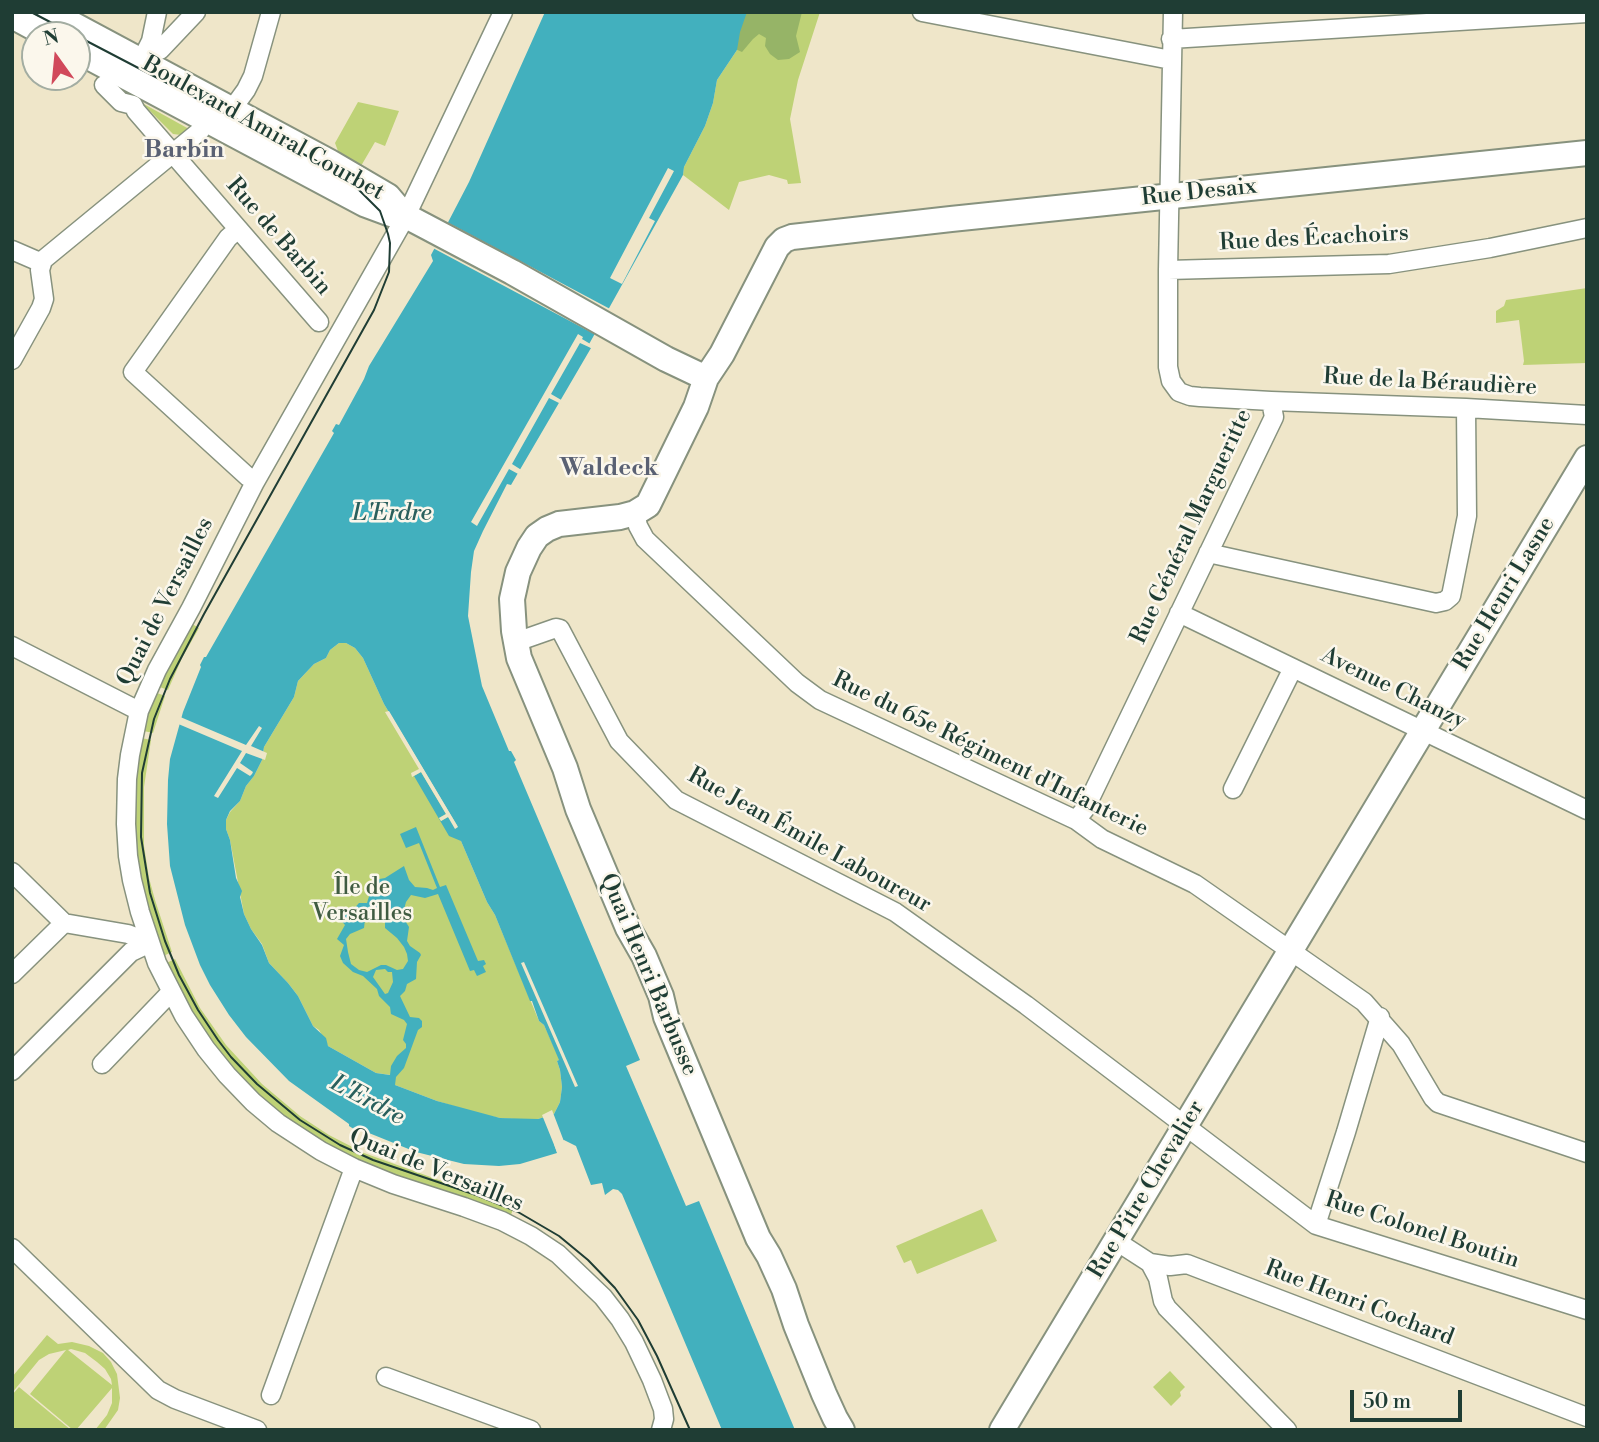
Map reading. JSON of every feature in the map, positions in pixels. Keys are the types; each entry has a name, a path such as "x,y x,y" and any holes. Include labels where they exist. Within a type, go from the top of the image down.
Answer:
{"street":[{"name":"Boulevard Amiral Courbet","path":"50,12 151,55 388,196 415,221"},
{"path":"151,55 150,41 157,12"},
{"path":"151,55 196,12"},
{"path":"238,102 253,76 271,12"},
{"name":"Quai de Versailles","path":"503,12 415,221 387,249 255,482 157,670 139,711 127,779 127,840 132,880 157,963 184,1016 227,1075 278,1123 303,1141 354,1168 393,1184 502,1221 558,1254 603,1297 620,1319 652,1380 663,1409 662,1426"},
{"path":"922,12 1171,60"},
{"name":"Rue Général Margueritte","path":"1076,820 1085,809 1274,417 1271,401 1189,396 1180,392 1169,377 1172,12"},
{"path":"1171,38 1587,13"},
{"name":"Boulevard Amiral Courbet","path":"91,58 372,208 415,221"},
{"name":"Rue de Barbin","path":"104,85 121,102 134,101 136,111 319,321"},
{"path":"12,360 42,305 44,292 40,270 45,258 200,131"},
{"name":"Rue Desaix","path":"635,513 652,499 696,407 706,378 722,354 777,247 784,240 1170,196 1587,153"},
{"path":"372,208 382,227 387,249"},
{"path":"415,221 666,359 706,378"},
{"name":"Rue des Écachoirs","path":"1168,270 1389,264 1489,248 1587,228"},
{"path":"237,229 133,372 255,482"},
{"path":"12,250 42,263"},
{"name":"Rue de la Béraudière","path":"1271,401 1587,415"},
{"path":"1208,553 1436,603 1445,601 1451,596 1467,516 1466,408"},
{"name":"Rue Henri Lasne","path":"1292,951 1587,458"},
{"name":"Quai Henri Barbusse","path":"635,513 559,524 547,528 537,536 518,572 512,599 519,658 565,768 578,809 628,928 655,980 666,1017 758,1238 784,1289 824,1394 842,1430"},
{"name":"Rue du 65e Régiment d'Infanterie","path":"635,513 645,539 797,683 820,700 1076,820 1102,839 1195,884 1364,1002 1401,1044 1438,1103 1587,1153"},
{"name":"Avenue Chanzy","path":"1179,613 1587,810"},
{"name":"Rue Jean Émile Laboureur","path":"516,642 560,629 619,741 676,800 895,912 1026,1005 1186,1125"},
{"path":"12,646 139,711"},
{"path":"1233,789 1293,668"},
{"path":"12,872 64,923 128,934 150,943"},
{"path":"12,974 64,923"},
{"path":"12,1071 124,959 136,949 150,943"},
{"name":"Rue Pitre Chevalier","path":"1002,1430 1292,951"},
{"path":"102,1064 171,992"},
{"path":"1316,1225 1380,1017"},
{"name":"Rue Colonel Boutin","path":"1186,1125 1316,1225 1587,1310"},
{"path":"271,1395 354,1168"},
{"name":"Rue Henri Cochard","path":"1116,1241 1150,1262 1170,1266 1187,1264 1587,1417"},
{"path":"12,1248 151,1385 174,1399 257,1430"},
{"path":"1150,1262 1167,1308 1287,1430"},
{"path":"386,1377 531,1430"}],"green space":[{"path":"741,12 802,12 796,36 800,52 789,59 778,60 765,46 766,38 759,34 742,52 733,48"},
{"path":"747,12 820,12 798,80 790,119 801,183 788,184 787,180 769,175 739,182 729,210 683,175 684,167 705,126 717,80 737,50"},
{"path":"358,102 399,111 385,146 375,142 361,166 338,151 335,143"},
{"path":"142,103 189,129 181,135 173,134"},
{"path":"1587,288 1587,363 1523,365 1519,320 1496,323 1496,311 1504,306 1506,300"},
{"path":"187,621 199,628 168,690 154,685"},
{"name":"Île de Versailles","path":"339,643 355,648 363,658 384,704 458,827 461,841 539,1021 544,1025 560,1060 557,1061 562,1087 560,1102 554,1114 528,1120 480,1114 395,1085 391,1075 376,1073 328,1046 319,1030 313,1026 298,996 269,963 262,944 244,914 226,820 254,776 262,760 264,747 294,697 298,681 314,664 326,658 330,650"},
{"path":"152,691 165,696 153,733 139,730"},
{"path":"137,737 151,740 144,787 144,846 149,878 172,952 159,958 130,848"},
{"path":"175,959 200,1008 226,1045 262,1084 300,1116 364,1153 514,1207 509,1220 439,1195 319,1146 228,1072 162,965"},
{"path":"982,1209 997,1241 917,1274 911,1260 904,1263 896,1246"},
{"path":"47,1335 58,1344 72,1342 89,1346 103,1353 117,1374 120,1398 118,1410 104,1430 95,1430 107,1415 112,1403 112,1388 76,1430 73,1430 30,1394 66,1350 49,1354 39,1360 12,1393 12,1377","holes":["68,1350 85,1353 105,1369 112,1385"]},
{"path":"1170,1371 1185,1387 1180,1392 1181,1396 1171,1406 1153,1387"},
{"path":"19,1387 71,1430 12,1430 12,1395"}],"water":[{"name":"L'Erdre","path":"545,12 747,12 737,50 717,80 705,126 684,167 683,175 588,346 591,348 511,485 507,484 483,531 474,551 468,616 482,686 509,751 516,760 514,762 640,1060 626,1066 686,1206 699,1201 795,1430 722,1430 622,1194 613,1189 605,1195 602,1183 591,1185 576,1146 564,1140 554,1144 557,1153 520,1164 464,1164 416,1152 359,1129 357,1131 289,1081 246,1037 210,985 185,925 170,866 168,780 170,759 183,712 200,665 334,433 332,431 336,424 339,425 369,366 433,261 431,255 469,182","holes":["339,643 355,648 363,658 384,704 458,827 448,817 441,821 439,818 446,814 421,772 414,776 449,836 461,841 530,1001 559,1060 562,1087 560,1102 554,1114 538,1119 500,1118 437,1101 395,1085 396,1077 404,1068 418,1030 422,1027 419,1018 410,1017 400,996 407,984 416,979 417,962 421,955 407,941 409,927 403,913 411,895 425,898 438,894 470,971 474,970 477,976 486,972 483,966 486,964 484,960 478,961 446,885 440,887 416,827 400,834 406,848 419,843 437,888 433,890 415,887 404,866 385,878 374,880 367,903 359,903 351,912 339,918 345,925 337,939 344,945 340,956 343,963 377,989 379,996 390,1007 391,1014 407,1024 403,1040 406,1048 391,1066 390,1075 376,1073 328,1046 326,1038 313,1026 298,996 269,963 244,914 240,897 242,891 236,878 226,820 254,776 262,760 264,747 294,697 298,681 314,664 326,658 330,650","375,913 385,917 385,928 397,938 407,954 408,961 403,969 381,965 367,972 351,964 346,939 350,934 364,928 367,915","385,969 392,972 393,982 388,993 385,994 373,977 376,970"]}],"pier":[{"path":"668,168 674,171 649,218 655,221 622,284 610,278"},
{"path":"445,221 612,310 598,336 431,247"},
{"path":"578,334 592,345 591,348 580,343 551,394 563,401 561,404 549,398 512,464 523,471 520,475 509,469 477,526 471,522"},
{"path":"389,711 458,827 455,829 448,817 441,821 439,818 446,814 421,772 412,777 411,773 419,769 385,712"},
{"path":"178,716 246,745 259,726 262,728 251,746 267,753 265,760 246,753 240,763 253,772 252,774 250,776 237,768 218,798 214,796 242,751 176,723"},
{"path":"524,962 578,1086 575,1087 521,963"},
{"path":"552,1110 565,1144 558,1146 561,1153 559,1157 542,1115"}],"tram line":[{"path":"31,12 48,21"},
{"path":"91,43 328,167 351,182 380,211 390,243 389,272 374,310 204,614 170,679 154,719 142,773 141,837 150,893 179,975 198,1010 231,1057 257,1084 300,1120 340,1145 373,1160 518,1212 559,1236 588,1260 615,1288 638,1320 690,1430"}],"district":[{"name":"Barbin","path":"184,151"},
{"name":"Waldeck","path":"609,469"}]}
